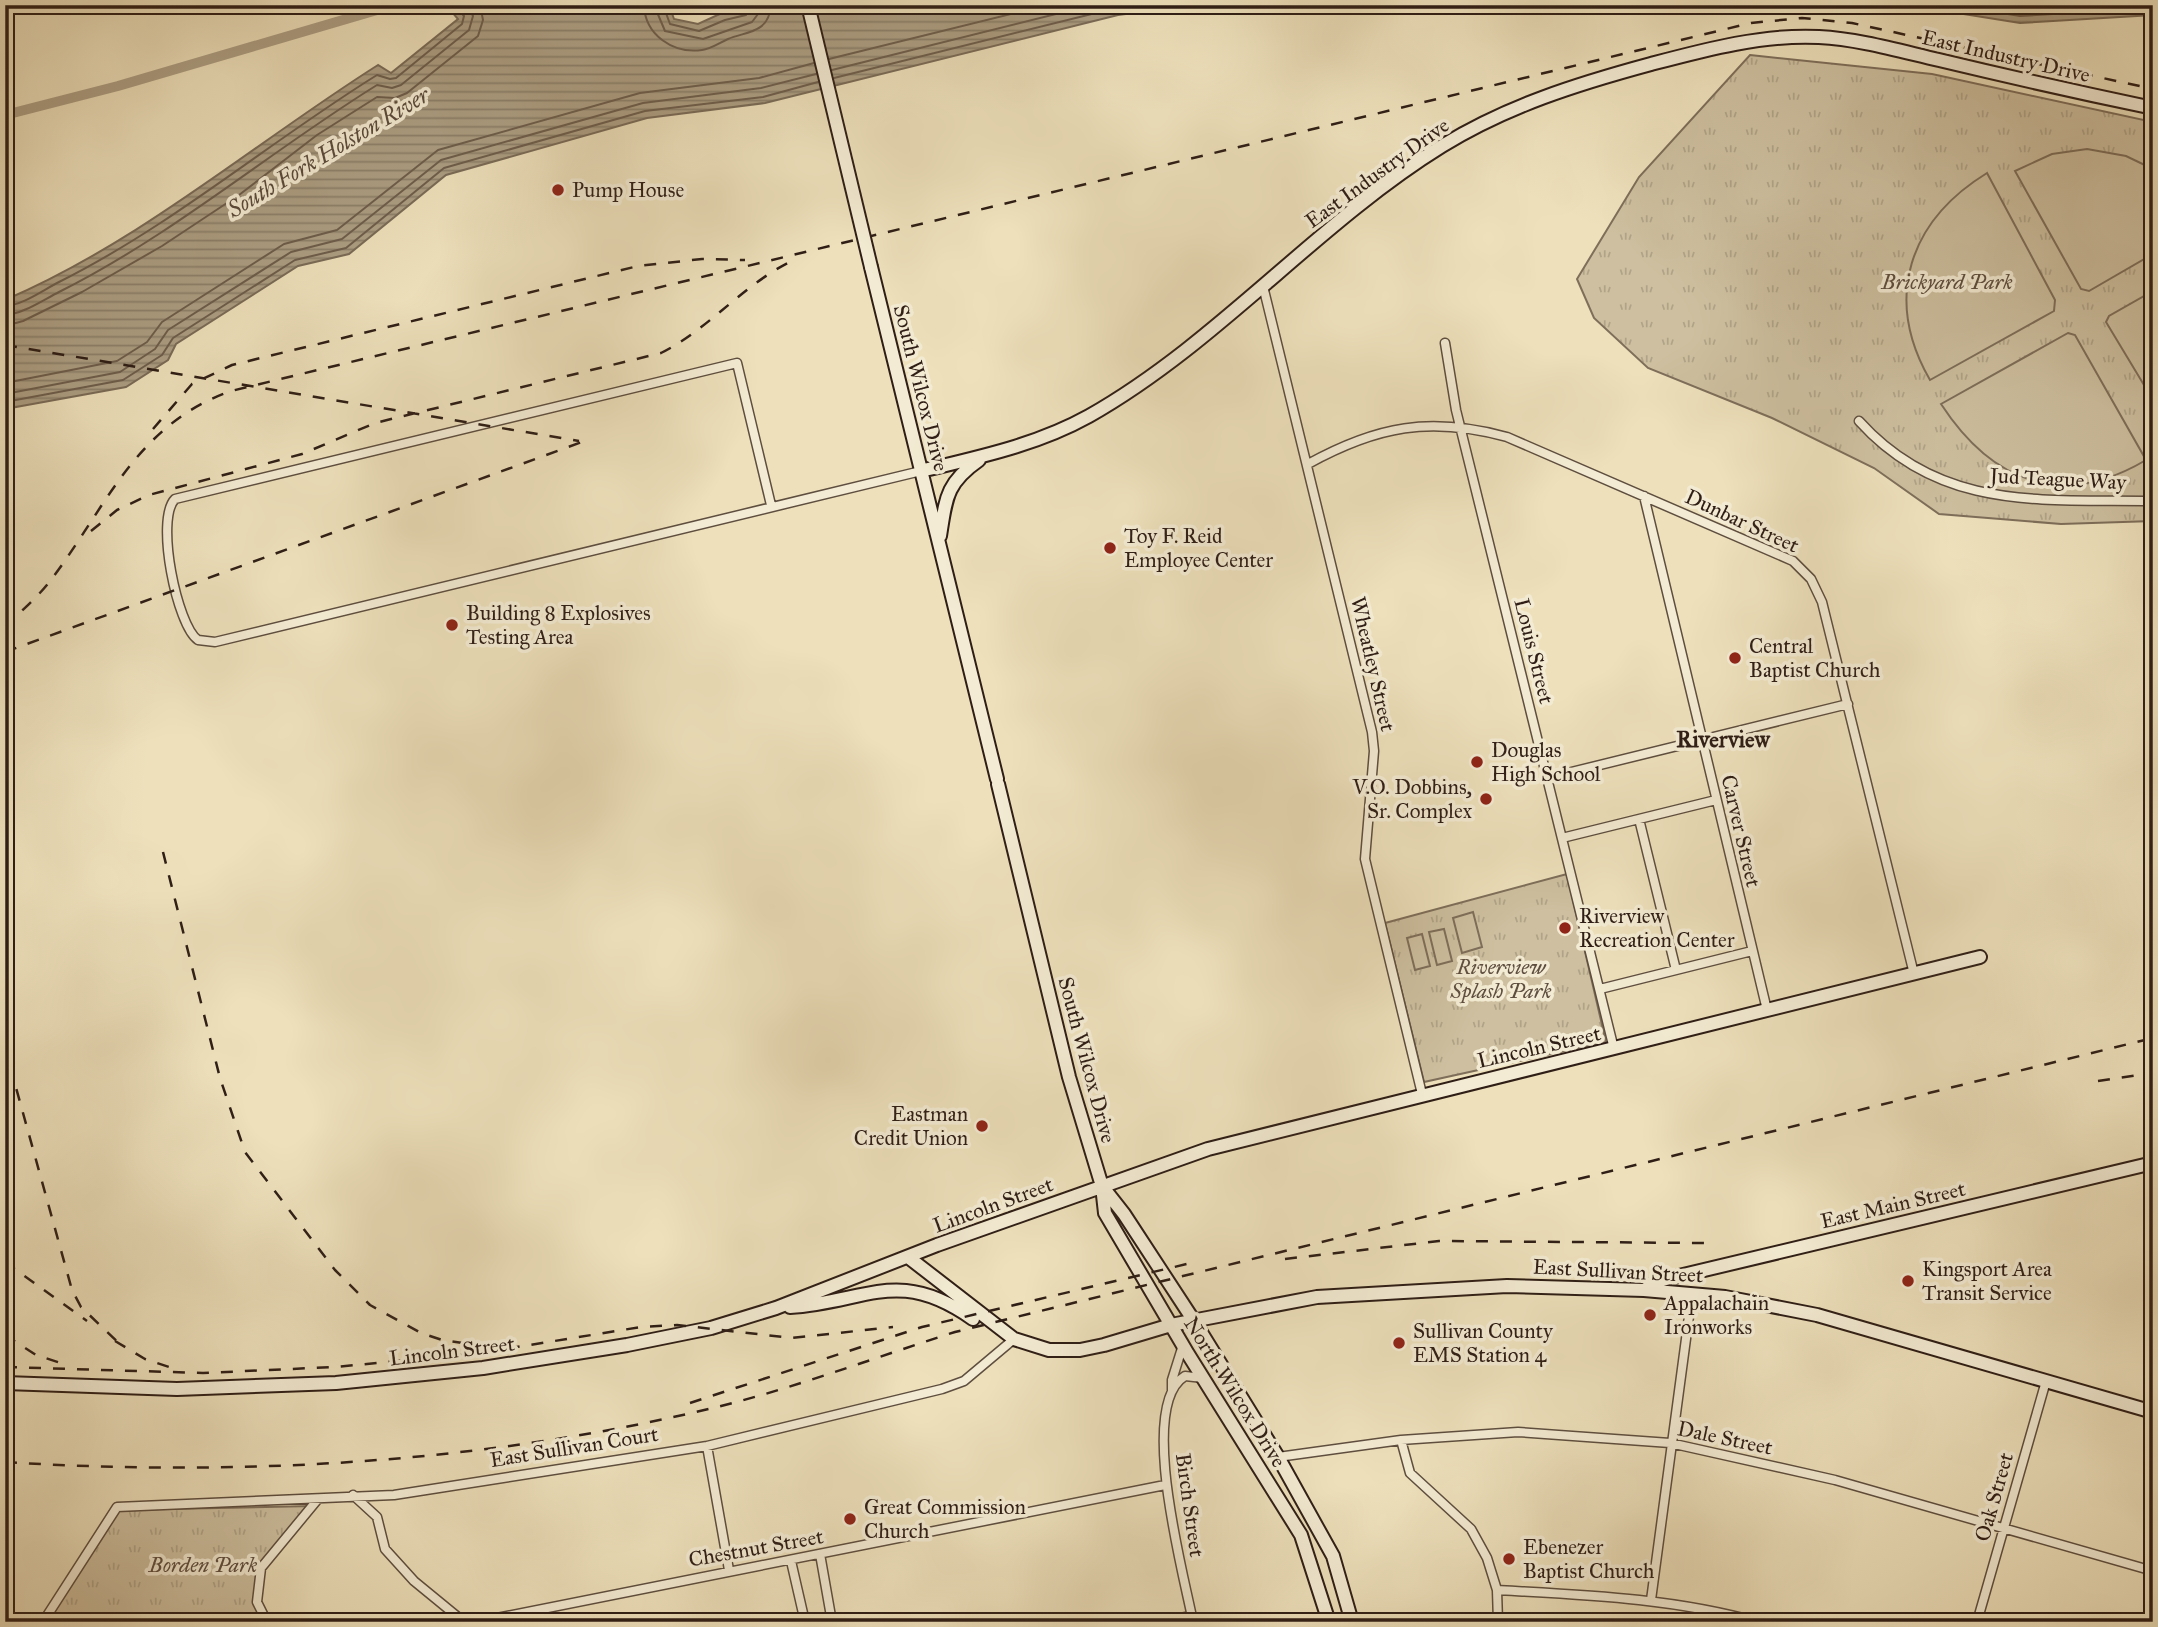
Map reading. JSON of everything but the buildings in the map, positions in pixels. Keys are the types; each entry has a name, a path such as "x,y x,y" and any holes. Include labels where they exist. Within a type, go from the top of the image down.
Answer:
{"main road":[{"name":"South Wilcox Drive","path":"808,5 1069,1077 1102,1186 1124,1214 1194,1321"},
{"name":"East Industry Drive","path":"921,471 1039,439 1088,417 1153,374 1400,176 1439,148 1499,114 1567,88 1670,59 1793,37 1837,39 2153,107"},
{"path":"939,543 946,498 952,483 985,455"},
{"name":"Lincoln Street","path":"5,1383 95,1388 222,1389 409,1377 627,1345 711,1328 776,1308 908,1257 1208,1149 1980,957"},
{"name":"East Main Street","path":"1644,1290 1658,1281 2153,1163"},
{"name":"North Wilcox Drive","path":"1102,1186 1105,1213 1182,1345 1301,1535 1329,1622"},
{"path":"908,1257 1014,1339"},
{"name":"East Sullivan Street","path":"1194,1321 1317,1297 1507,1286 1644,1290 1736,1298 1817,1315 2153,1412"},
{"path":"776,1308 807,1306 863,1292 919,1292 950,1304 992,1333 1049,1350 1080,1350 1194,1321"},
{"name":"North Wilcox Drive","path":"1194,1321 1278,1457 1333,1556 1347,1596 1352,1622"},
{"path":"1256,1462 1278,1457"},
{"path":"1323,1600 1347,1596"}],"street":[{"name":"Wheatley Street","path":"1263,286 1372,732 1374,751 1365,859 1422,1094"},
{"name":"Louis Street","path":"1445,343 1455,411 1462,426 1614,1049"},
{"path":"771,505 737,363 175,499 169,505 165,531 168,555 188,631 198,640 215,642 771,505 921,471"},
{"name":"Jud Teague Way","path":"1859,421 1925,474 1959,488 2002,498 2153,500"},
{"name":"Dunbar Street","path":"1308,464 1341,446 1383,432 1425,426 1462,426 1507,437 1781,553 1802,568 1818,590 1914,974"},
{"name":"Carver Street","path":"1644,496 1768,1010"},
{"path":"1547,778 1848,704"},
{"path":"1562,838 1716,800"},
{"path":"1640,819 1676,970"},
{"path":"1600,989 1752,951"},
{"path":"1651,1600 1692,1294"},
{"name":"East Sullivan Court","path":"43,1622 117,1507 394,1494 706,1446 942,1389 964,1381 1014,1339"},
{"name":"Birch Street","path":"1182,1345 1172,1380 1164,1439 1166,1485 1192,1619"},
{"path":"1172,1394 1185,1376 1203,1378"},
{"name":"Oak Street","path":"1977,1622 2046,1381"},
{"name":"Dale Street","path":"1278,1457 1401,1440 1518,1432 1670,1443 1835,1480 2153,1571"},
{"path":"1401,1440 1410,1473 1471,1529 1487,1558 1497,1590 1497,1622"},
{"path":"706,1446 729,1570"},
{"name":"Chestnut Street","path":"477,1622 1166,1485"},
{"path":"354,1495 377,1517 385,1549 414,1581 464,1622"},
{"path":"267,1622 257,1602 261,1568 318,1499"},
{"path":"820,1554 832,1622"},
{"path":"791,1561 805,1622"},
{"path":"1497,1590 1651,1600 1708,1608 1758,1622"},
{"path":"1160,1622 1192,1619"}],"green space":[{"name":"Brickyard Park","path":"1750,55 1932,74 2153,122 2153,521 2061,524 1939,514 1874,468 1772,418 1648,368 1594,318 1577,279 1639,177"},
{"path":"2087,149 2126,156 2153,169 2153,254 2089,291 2081,289 2015,171 2052,154"},
{"path":"1987,173 2055,300 2054,311 1930,380 1916,350 1908,320 1907,291 1912,264 1922,238 1939,214 1960,192"},
{"path":"2153,291 2153,400 2106,322 2109,316"},
{"path":"2068,333 2075,335 2146,460 2115,475 2086,483 2058,485 2031,480 2006,469 1983,453 1961,431 1941,404"},
{"name":"Riverview Splash Park","path":"1567,874 1606,1042 1424,1082 1385,923"},
{"path":"1473,912 1482,947 1462,953 1453,918"},
{"path":"1444,929 1452,961 1437,965 1429,932"},
{"path":"1422,934 1430,966 1415,970 1407,938"},
{"name":"Borden Park","path":"312,1506 261,1568 257,1602 267,1622 46,1622 115,1510"}],"water":[{"name":"South Fork Holston River","path":"446,5 669,5 674,19 698,24 722,13 756,6 789,9 799,5 1196,5 1118,15 765,103 647,118 446,175 349,254 298,266 176,344 168,360 126,387 5,409 5,300 104,250 378,65 391,73 458,19"},
{"path":"1907,5 2153,5 2153,15 2020,23"}],"waterway":[{"path":"5,115 118,86 394,5"}],"railway":[{"path":"5,627 50,581 107,497 147,447 170,425 198,406 231,391 1751,23 1802,18 1852,23 2153,89"},
{"path":"153,429 192,384 232,365 638,266 702,259 745,260"},
{"path":"91,531 117,510 149,495 302,454 375,423 661,353 696,331 760,280 796,259"},
{"path":"5,345 579,441"},
{"path":"5,652 582,442"},
{"path":"163,852 220,1078 245,1152 335,1270 370,1305 421,1333 442,1340 484,1346"},
{"path":"5,1462 184,1468 363,1461 453,1453 630,1426 747,1399 955,1332 2153,1038"},
{"path":"10,1066 72,1290 81,1307 123,1347"},
{"path":"2098,1081 2153,1073"},
{"path":"1285,1259 1439,1241 1704,1243"},
{"path":"5,1262 87,1321"},
{"path":"690,1403 922,1327 1191,1263"},
{"path":"5,1367 203,1373 335,1367 480,1353 641,1327 677,1325 792,1338 893,1327"},
{"path":"5,1335 36,1355 64,1364"},
{"path":"115,1341 145,1359 175,1369"}],"place":[{"name":"Pump House","path":"558,190"},
{"name":"Toy F. Reid Employee Center","path":"1110,548"},
{"name":"Building 8 Explosives Testing Area","path":"452,625"},
{"name":"Central Baptist Church","path":"1735,658"},
{"name":"Douglas High School","path":"1477,762"},
{"name":"V.O. Dobbins, Sr. Complex","path":"1486,799"},
{"name":"Riverview Recreation Center","path":"1565,928"},
{"name":"Eastman Credit Union","path":"982,1126"},
{"name":"Kingsport Area Transit Service","path":"1908,1281"},
{"name":"Appalachain Ironworks","path":"1650,1315"},
{"name":"Sullivan County EMS Station 4","path":"1399,1343"},
{"name":"Great Commission Church","path":"850,1519"},
{"name":"Ebenezer Baptist Church","path":"1509,1559"}],"district":[{"name":"Riverview","path":"1723,739"}]}
